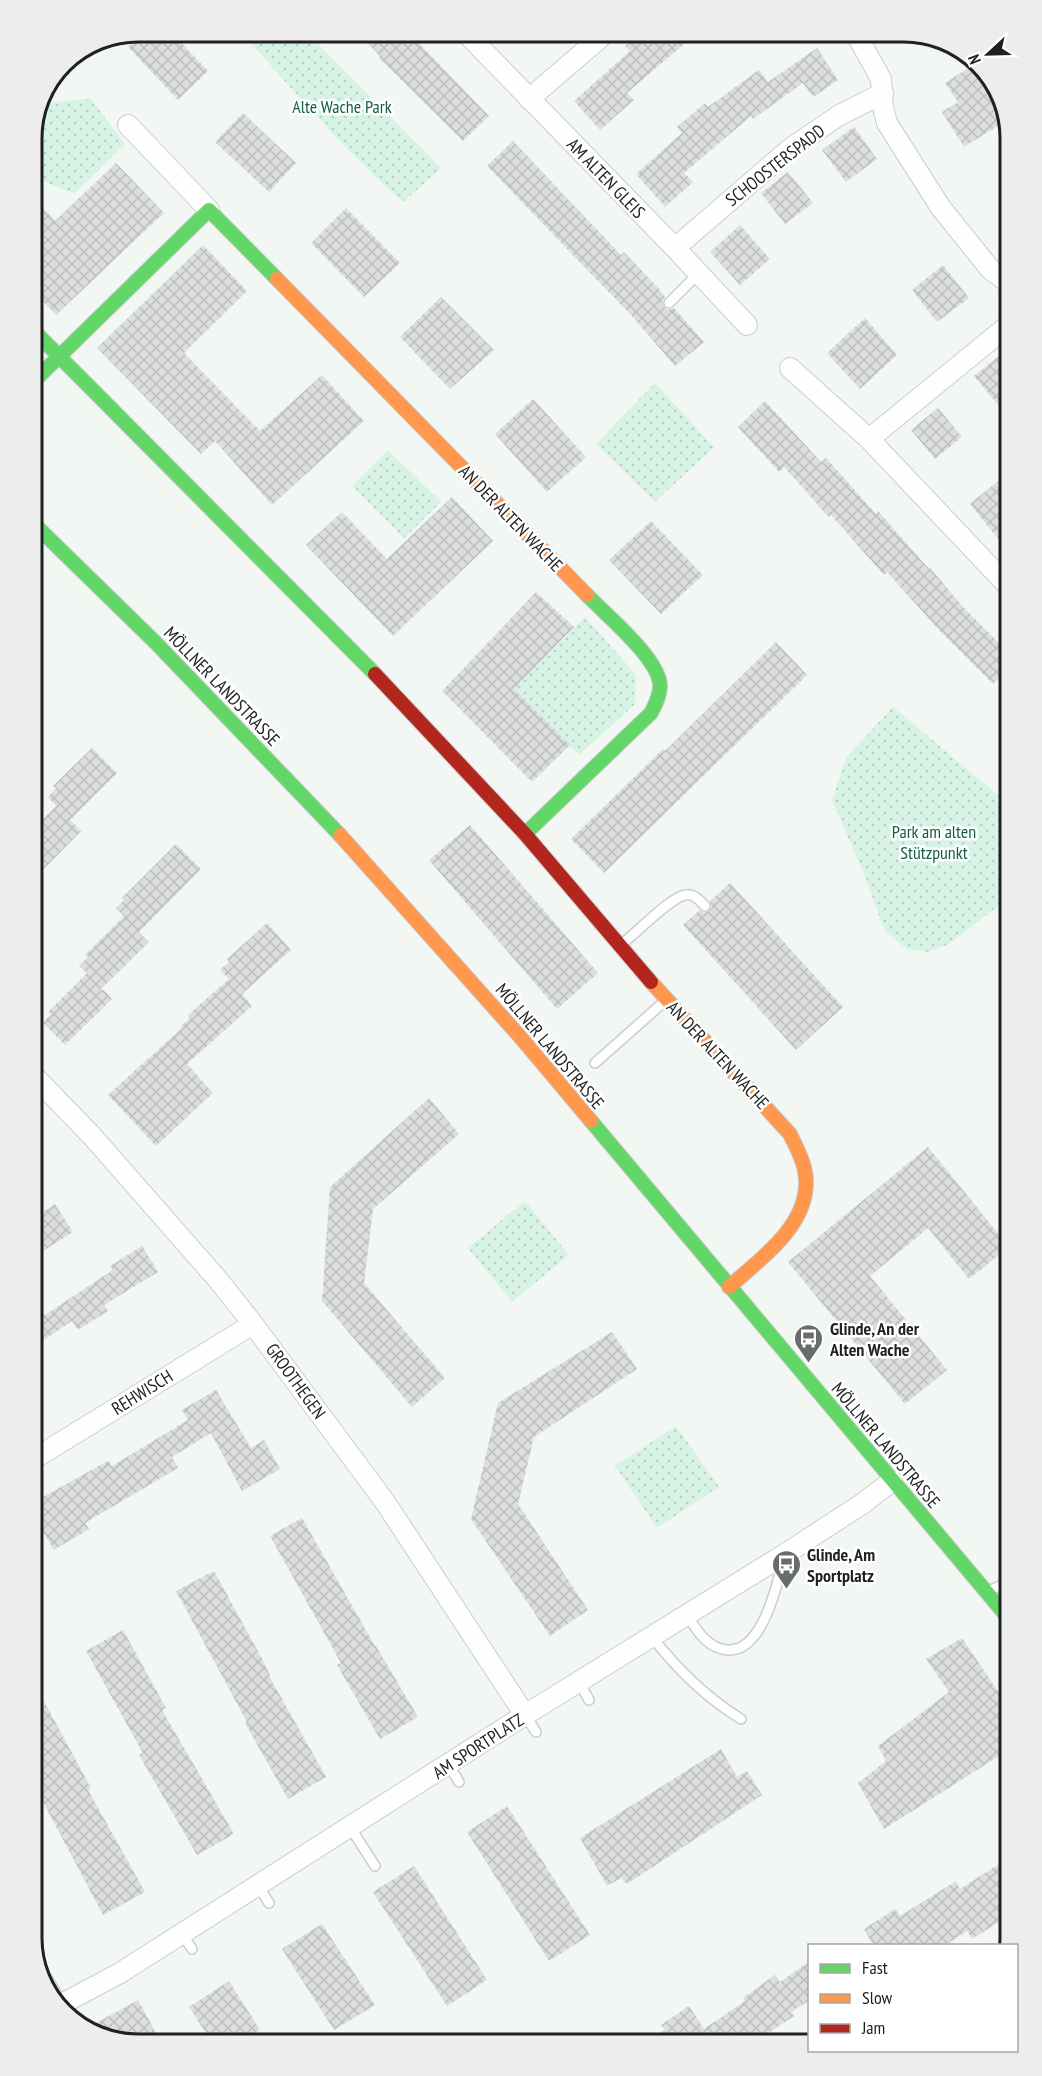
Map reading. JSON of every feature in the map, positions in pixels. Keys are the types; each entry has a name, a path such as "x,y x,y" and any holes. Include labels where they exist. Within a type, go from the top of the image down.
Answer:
{"street":[{"name":"AM ALTEN GLEIS","path":"475,42 747,325"},
{"path":"529,99 595,42"},
{"path":"860,42 880,80 887,123 941,208 990,269 1000,276"},
{"name":"SCHOOSTERSPADD","path":"675,248 791,148 838,116 883,93"},
{"name":"AN DER ALTEN WACHE","path":"128,125 650,659 658,672 661,687 658,700 651,713 525,834"},
{"path":"42,373 209,210"},
{"path":"870,439 1000,333"},
{"name":"AN DER ALTEN WACHE","path":"42,339 387,685 525,834 667,1000 790,1134 800,1150 807,1170 807,1190 802,1208 794,1224 729,1287"},
{"path":"790,368 870,439 1000,576"},
{"name":"MÖLLNER LANDSTRASSE","path":"42,532 156,643 344,839 522,1039 1000,1607"},
{"name":"GROOTHEGEN","path":"42,1084 93,1136 219,1281 253,1324 385,1502 525,1715"},
{"name":"REHWISCH","path":"42,1454 253,1324"},
{"name":"AM SPORTPLATZ","path":"66,2002 120,1973 187,1942 264,1894 350,1827 525,1715 785,1554 862,1504 892,1481"}],"lane":[{"path":"669,303 699,273"},
{"path":"621,946 673,901 685,895 694,896 705,906"},
{"path":"595,1063 667,1000"},
{"path":"687,1616 707,1642 722,1650 736,1650 748,1643 760,1629 785,1554"},
{"path":"987,1592 1000,1586"},
{"path":"652,1637 681,1672 702,1692 741,1719"},
{"path":"579,1682 589,1700"},
{"path":"525,1715 536,1732"},
{"path":"449,1765 459,1782"},
{"path":"350,1827 375,1866"}],"green space":[{"name":"Alte Wache Park","path":"250,42 316,42 441,168 403,202 340,141"},
{"path":"91,99 125,144 75,193 42,180 42,132 49,103"},
{"path":"655,383 714,447 655,502 596,444"},
{"path":"388,450 441,502 404,538 352,486"},
{"path":"585,617 636,675 635,704 579,755 514,689"},
{"name":"Park am alten Stützpunkt","path":"893,707 1000,797 1000,905 949,944 927,952 907,949 885,931 864,874 832,800 846,758"},
{"path":"525,1201 569,1255 512,1302 468,1248"},
{"path":"676,1426 719,1487 657,1528 615,1466"}],"building":[{"path":"133,42 180,42 208,71 178,100 128,47"},
{"path":"367,42 418,42 489,116 463,141 379,58 380,56"},
{"path":"630,42 686,42 627,93 634,100 600,130 574,101 630,51 625,46"},
{"path":"817,48 838,80 813,97 803,83 753,119 751,116 684,173 693,182 665,207 636,174 682,133 677,127 705,103 708,107 759,70 768,82"},
{"path":"958,75 958,84 983,84 993,101 999,125 964,147 942,112 958,102 945,83"},
{"path":"243,113 296,163 269,192 215,142"},
{"path":"854,127 877,159 846,182 822,150"},
{"path":"513,141 621,255 624,252 659,289 665,297 662,302 664,307 668,310 674,308 704,342 675,366 631,315 487,166"},
{"path":"116,163 164,213 56,315 42,300 42,207 55,221"},
{"path":"788,172 813,203 785,224 761,193"},
{"path":"346,208 400,263 364,297 311,243"},
{"path":"740,225 770,259 740,285 710,252"},
{"path":"203,245 247,291 184,353 260,431 322,375 364,421 272,505 215,441 201,454 97,348"},
{"path":"943,265 969,298 937,322 912,290"},
{"path":"441,297 494,350 450,389 400,337"},
{"path":"865,318 897,355 860,389 827,353"},
{"path":"1000,355 1000,403 998,405 974,376"},
{"path":"533,399 586,457 547,492 495,434"},
{"path":"765,401 821,462 826,458 1000,644 1000,677 993,684 939,630 887,572 884,575 831,515 829,517 784,467 779,472 738,427"},
{"path":"938,408 962,437 935,459 911,430"},
{"path":"998,481 1000,483 999,540 970,504"},
{"path":"452,497 493,541 393,636 306,545 342,512 387,559"},
{"path":"651,521 703,575 661,614 609,560"},
{"path":"536,592 574,627 514,689 570,745 532,782 442,691"},
{"path":"776,642 807,675 604,873 571,839"},
{"path":"92,748 117,773 70,820 81,831 42,871 42,820 56,806 48,797 56,788 53,786"},
{"path":"470,825 598,973 557,1009 429,860"},
{"path":"176,844 201,869 139,932 149,942 100,990 104,990 112,999 65,1045 43,1023 51,1014 48,1012 87,973 79,966 88,957 85,955 124,916 116,908 124,900 122,898"},
{"path":"730,883 843,1007 796,1050 683,925 700,910 704,913 709,911 712,907 710,901"},
{"path":"267,923 291,950 242,994 252,1006 187,1064 213,1093 156,1146 108,1095 183,1027 181,1026 190,1018 188,1015 229,979 220,970 229,962 227,959"},
{"path":"429,1098 459,1134 373,1209 364,1283 445,1378 412,1407 322,1301 330,1187"},
{"path":"928,1147 1000,1236 1000,1254 969,1279 928,1228 870,1276 947,1370 905,1404 788,1262"},
{"path":"55,1204 73,1232 42,1252 42,1212"},
{"path":"142,1246 158,1272 104,1305 108,1311 78,1330 72,1321 42,1341 42,1311 45,1315 113,1270 110,1266"},
{"path":"612,1332 637,1369 534,1437 518,1504 588,1610 550,1636 471,1519 498,1403"},
{"path":"216,1390 251,1448 264,1440 280,1469 242,1491 211,1433 172,1457 178,1468 85,1523 89,1529 54,1550 42,1530 42,1497 108,1461 112,1466 188,1420 182,1410"},
{"path":"302,1518 418,1717 380,1739 337,1665 341,1663 270,1536"},
{"path":"214,1571 269,1676 326,1777 288,1799 245,1723 247,1722 176,1591"},
{"path":"123,1630 166,1708 162,1710 234,1834 197,1855 139,1755 143,1753 86,1651"},
{"path":"962,1638 1000,1694 1000,1755 884,1829 858,1783 886,1761 878,1746 949,1692 926,1659"},
{"path":"42,1697 91,1788 88,1790 145,1892 103,1915 42,1800"},
{"path":"721,1749 737,1777 747,1771 762,1795 627,1884 621,1878 607,1886 580,1838"},
{"path":"507,1806 590,1935 549,1961 467,1832"},
{"path":"1000,1863 1000,1921 972,1939 967,1931 947,1944 873,1944 864,1929 895,1909 900,1916 956,1881 960,1889"},
{"path":"414,1866 487,1980 447,2006 373,1892"},
{"path":"322,1924 375,2005 334,2030 282,1949"},
{"path":"808,1962 808,2001 791,2012 794,2016 767,2034 659,2034 665,2030 661,2025 689,2006 704,2029 745,2001 743,1998 775,1975 780,1982"},
{"path":"229,1981 260,2030 254,2034 207,2034 189,2007"},
{"path":"138,2000 157,2034 119,2032 95,2024"}],"traffic: fast":[{"path":"42,373 209,210 277,279"},
{"path":"42,339 375,674"},
{"path":"42,532 156,643 340,835"},
{"path":"525,834 651,713 659,693 658,675 651,663 631,638 587,595"},
{"path":"591,1121 1000,1608"}],"traffic: slow":[{"path":"277,279 587,595"},
{"path":"340,835 522,1039 591,1121"},
{"path":"651,982 790,1134 801,1157 806,1182 799,1214 767,1254 729,1287"}],"traffic: jam":[{"path":"375,674 525,834 651,982"}],"place":[{"name":"Glinde, An der Alten Wache","path":"809,1364"},
{"name":"Glinde, Am Sportplatz","path":"786,1590"}]}
